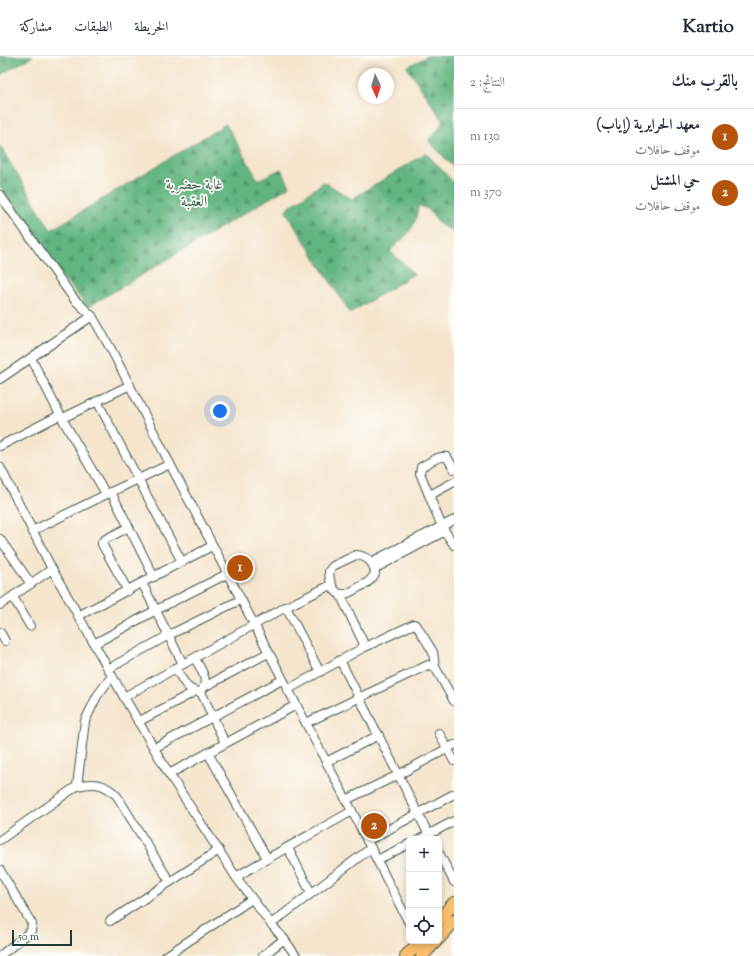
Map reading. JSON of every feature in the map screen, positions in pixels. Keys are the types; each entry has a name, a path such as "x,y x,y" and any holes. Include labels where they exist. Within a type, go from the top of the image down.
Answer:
{"highway":[{"path":"442,917 454,903"},
{"path":"442,935 454,921"},
{"path":"406,956 417,944"},
{"path":"422,956 433,944"}],"street":[{"path":"0,195 74,299 92,316 130,385 240,600 306,723 406,917"},
{"path":"0,379 92,316"},
{"path":"31,358 62,417 129,527 154,577"},
{"path":"0,446 130,385"},
{"path":"97,401 182,562"},
{"path":"454,469 447,457 443,456 438,457 421,467 420,473 444,529 454,546"},
{"path":"32,531 170,464"},
{"path":"0,467 52,569 169,774 236,877 296,956"},
{"path":"0,486 8,481"},
{"path":"430,495 454,482"},
{"path":"373,566 444,529 454,520"},
{"path":"128,591 102,542 129,527"},
{"path":"0,539 3,548 31,584"},
{"path":"78,616 212,546"},
{"path":"340,594 345,594 370,581 375,574 373,566 362,555 356,555 333,566 329,571 331,586 340,594 361,636 364,644 362,649"},
{"path":"0,605 52,569"},
{"path":"94,644 156,610 227,574"},
{"path":"142,583 183,664"},
{"path":"124,697 286,607 331,586"},
{"path":"13,597 30,626"},
{"path":"77,786 85,721 110,672 168,635 240,600"},
{"path":"286,607 320,672"},
{"path":"287,690 340,660 414,624 417,626 433,652 435,667 454,701"},
{"path":"0,632 5,641"},
{"path":"138,722 268,653"},
{"path":"195,658 205,679 200,690 225,743"},
{"path":"340,660 430,836"},
{"path":"306,723 428,665 435,667"},
{"path":"175,668 188,688 200,690"},
{"path":"154,748 282,680"},
{"path":"169,774 296,706"},
{"path":"439,733 451,746 454,761"},
{"path":"326,762 379,735"},
{"path":"346,800 398,775 451,746"},
{"path":"208,753 267,858"},
{"path":"0,840 77,786 90,783 102,785 110,789 118,796 170,882"},
{"path":"271,924 311,893 369,844 418,813 454,794"},
{"path":"236,877 267,858 288,848 352,812"},
{"path":"432,836 454,821"},
{"path":"377,860 406,846"},
{"path":"288,848 311,893"},
{"path":"110,921 219,850"},
{"path":"442,860 454,882"},
{"path":"0,870 32,924 31,931 1,955"},
{"path":"166,956 252,899"},
{"path":"262,956 284,940"}],"green space":[{"path":"0,56 33,56 0,75"},
{"path":"427,56 454,56 454,168 428,140 438,130 443,121 407,67"},
{"name":"غابة حضرية العقبة","path":"226,124 258,180 281,169 290,186 88,307 51,264 0,186 0,146 51,230"},
{"path":"426,153 454,183 454,230 453,231 441,225 428,209 418,205 415,220 410,231 390,251 414,274 350,313 285,210 324,182 352,199"}],"place":[{"name":"معهد الحرايرية (إياب)","path":"240,568"},
{"name":"حي المشتل","path":"374,826"}]}
